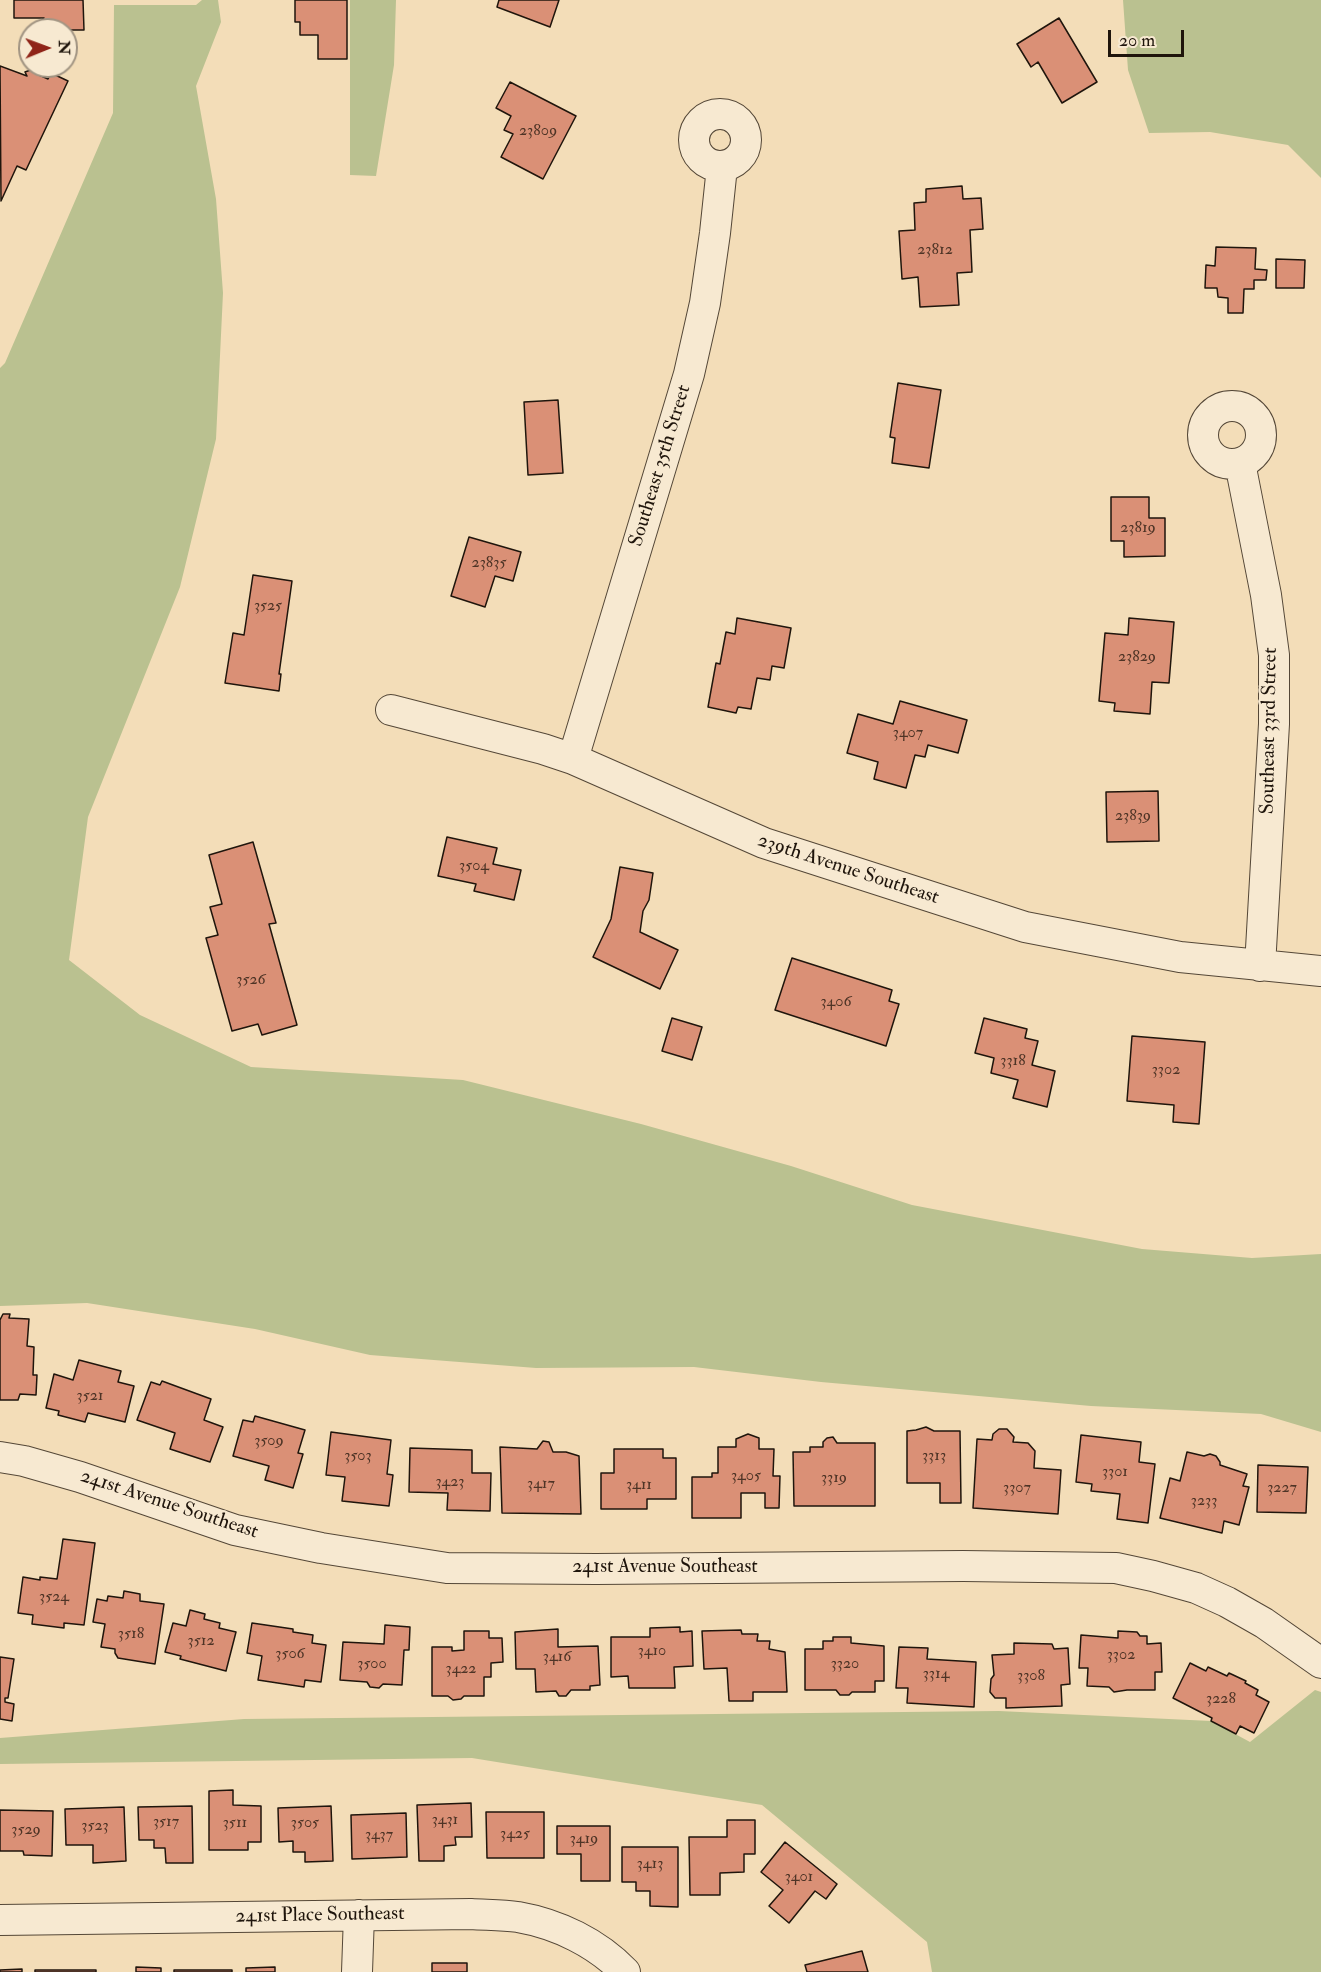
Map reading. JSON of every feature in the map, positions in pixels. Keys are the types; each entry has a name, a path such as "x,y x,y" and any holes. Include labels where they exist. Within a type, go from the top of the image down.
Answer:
{"street":[{"name":"Southeast 35th Street","path":"573,759 689,374 705,303 722,167"},
{"name":"Southeast 33rd Street","path":"1240,463 1266,596 1274,655 1274,724 1260,966"},
{"name":"239th Avenue Southeast","path":"391,710 543,749 573,759 764,843 1025,927 1180,957 1321,971"},
{"name":"241st Avenue Southeast","path":"0,1457 24,1461 80,1477 235,1530 321,1548 447,1568 975,1566 1116,1568 1196,1588 1227,1602 1264,1623 1321,1663"},
{"name":"241st Place Southeast","path":"0,1920 471,1914 518,1917 575,1936 609,1956 625,1972"},
{"path":"357,1972 359,1915"}],"green space":[{"path":"202,0 218,0 221,22 196,86 216,199 223,293 216,439 180,587 88,817 69,960 140,1015 251,1067 463,1080 641,1124 791,1166 912,1205 1142,1249 1252,1258 1321,1254 1321,1432 1261,1414 1091,1406 821,1382 694,1367 536,1368 370,1355 255,1329 87,1303 0,1306 0,368 5,363 113,113 114,5 196,5"},
{"path":"350,0 396,0 394,65 376,176 350,175"},
{"path":"1123,0 1321,0 1321,178 1288,145 1210,132 1149,133 1128,70"},
{"path":"1315,1690 1321,1692 1321,1972 932,1972 927,1942 762,1805 472,1758 0,1764 0,1738 244,1719 999,1711 1211,1721 1250,1742"}],"building":[{"path":"14,0 83,0 84,30 78,30 78,18 14,18"},
{"path":"295,0 347,0 347,59 318,59 318,35 300,35 300,22 295,22"},
{"path":"499,0 559,0 550,27 497,7"},
{"path":"1059,18 1097,82 1062,103 1038,62 1031,67 1017,44"},
{"path":"0,66 18,73 18,78 62,78 68,81 26,170 17,166 1,201"},
{"path":"510,82 576,116 543,179 501,157 513,134 504,130 511,116 496,108"},
{"path":"962,186 963,199 981,198 983,229 970,230 972,272 957,273 959,305 920,307 918,277 902,279 899,231 915,230 914,203 926,202 926,189"},
{"path":"1216,247 1256,248 1255,269 1267,270 1266,280 1254,280 1254,289 1244,289 1243,313 1228,313 1228,298 1218,297 1217,288 1205,288 1206,265 1215,266"},
{"path":"1276,259 1305,260 1304,288 1276,288"},
{"path":"898,383 941,390 929,468 892,463 895,438 890,437"},
{"path":"558,400 563,473 528,475 524,402"},
{"path":"1111,497 1149,497 1149,518 1165,518 1165,556 1124,557 1124,541 1111,541"},
{"path":"469,537 521,552 513,581 495,576 485,607 451,596"},
{"path":"253,575 292,581 279,674 281,674 279,691 225,683 233,633 244,635"},
{"path":"737,618 791,628 784,668 772,666 770,680 757,678 751,709 738,707 736,713 708,707 716,663 720,664 726,632 735,634"},
{"path":"1129,618 1174,622 1169,683 1152,682 1150,714 1114,711 1115,703 1099,701 1105,633 1128,635"},
{"path":"900,701 967,720 958,753 928,745 925,757 915,755 906,788 874,779 878,762 847,753 858,714 893,724"},
{"path":"1158,791 1159,841 1107,842 1106,792"},
{"path":"447,837 497,848 493,864 521,870 514,900 474,891 476,884 438,876"},
{"path":"253,842 276,923 269,924 297,1025 262,1035 258,1024 232,1031 206,938 218,935 210,907 222,904 209,855"},
{"path":"620,867 653,873 649,900 643,911 640,932 678,950 660,989 593,957 611,919"},
{"path":"792,958 892,990 889,1001 899,1004 886,1046 775,1010"},
{"path":"672,1018 702,1027 692,1060 662,1051"},
{"path":"984,1018 1027,1029 1025,1038 1038,1041 1032,1065 1055,1071 1047,1107 1013,1098 1018,1080 991,1073 994,1058 975,1053"},
{"path":"1132,1036 1205,1042 1199,1124 1173,1122 1174,1105 1127,1101"},
{"path":"3,1314 10,1314 9,1318 29,1319 27,1346 34,1347 33,1375 37,1375 36,1395 20,1394 18,1400 0,1400 0,1320"},
{"path":"79,1360 121,1371 118,1382 134,1386 125,1422 88,1413 85,1422 58,1415 59,1411 46,1408 54,1374 73,1380"},
{"path":"162,1381 211,1399 204,1420 223,1427 210,1462 170,1449 175,1433 137,1420 151,1382 160,1385"},
{"path":"255,1416 305,1430 298,1453 303,1454 293,1488 265,1480 269,1466 233,1456 243,1420 253,1422"},
{"path":"926,1427 934,1431 960,1431 961,1503 940,1503 940,1483 907,1483 907,1431"},
{"path":"999,1429 1007,1429 1014,1437 1013,1442 1028,1443 1035,1451 1034,1468 1061,1470 1058,1514 973,1508 977,1439 992,1440 993,1434"},
{"path":"331,1432 391,1440 387,1474 393,1475 389,1506 342,1501 345,1477 326,1475"},
{"path":"748,1434 759,1438 759,1449 774,1449 773,1476 780,1476 779,1508 765,1508 765,1493 741,1493 741,1518 692,1518 692,1477 712,1477 712,1473 718,1473 718,1447 736,1447 736,1439"},
{"path":"1081,1435 1141,1442 1139,1462 1155,1464 1148,1523 1117,1519 1120,1494 1091,1491 1092,1484 1076,1482"},
{"path":"833,1437 837,1443 875,1443 875,1506 794,1506 793,1452 810,1452 810,1447 823,1447 823,1442 827,1438"},
{"path":"543,1441 549,1442 553,1452 566,1452 579,1456 581,1514 502,1513 500,1447 537,1449"},
{"path":"410,1448 472,1450 472,1473 491,1473 490,1511 447,1510 448,1493 409,1492"},
{"path":"614,1449 663,1449 663,1458 676,1458 676,1499 647,1499 647,1509 601,1509 601,1473 614,1473"},
{"path":"1187,1452 1216,1456 1220,1465 1247,1474 1243,1486 1249,1487 1239,1525 1224,1521 1222,1533 1160,1518 1170,1478 1180,1481"},
{"path":"1258,1465 1308,1467 1306,1513 1257,1512"},
{"path":"63,1539 95,1543 84,1625 64,1623 64,1628 32,1624 33,1615 18,1613 23,1577 40,1580 40,1577 57,1579"},
{"path":"124,1591 140,1594 140,1601 164,1604 155,1664 118,1658 115,1649 101,1647 105,1624 93,1622 97,1599 107,1601 108,1596 123,1598"},
{"path":"190,1610 205,1614 204,1619 220,1623 219,1628 236,1632 226,1671 180,1659 181,1656 165,1652 173,1623 186,1626"},
{"path":"252,1623 293,1629 293,1632 313,1635 312,1643 326,1645 321,1682 305,1680 304,1687 258,1680 262,1656 247,1653"},
{"path":"385,1625 410,1627 409,1650 404,1650 402,1685 383,1684 379,1688 370,1687 367,1682 340,1680 343,1642 384,1644"},
{"path":"680,1627 680,1632 692,1631 693,1666 674,1667 675,1688 629,1688 628,1676 611,1677 611,1637 650,1637 650,1628"},
{"path":"558,1629 558,1647 598,1646 600,1685 590,1686 590,1690 571,1690 566,1696 559,1696 556,1691 536,1692 535,1669 516,1669 515,1632"},
{"path":"741,1630 742,1634 758,1634 757,1641 770,1641 769,1649 785,1652 787,1692 753,1692 753,1701 729,1701 727,1668 704,1669 702,1631"},
{"path":"464,1631 489,1631 489,1638 502,1638 503,1662 491,1663 491,1677 484,1677 484,1696 464,1696 453,1700 448,1696 432,1696 432,1647 452,1647 452,1651 464,1650"},
{"path":"1118,1631 1137,1632 1140,1636 1147,1636 1147,1644 1161,1643 1162,1672 1155,1672 1155,1690 1114,1692 1109,1687 1087,1686 1088,1668 1079,1668 1081,1635 1118,1638"},
{"path":"833,1637 851,1637 851,1643 884,1646 884,1681 875,1681 875,1692 852,1692 849,1695 840,1695 836,1690 805,1690 805,1649 823,1649 823,1641 833,1641"},
{"path":"1014,1643 1052,1644 1054,1649 1068,1648 1070,1684 1061,1685 1062,1706 1006,1708 1006,1698 995,1698 990,1692 991,1679 994,1675 992,1655 1014,1654"},
{"path":"899,1647 928,1648 927,1659 976,1662 974,1707 907,1703 908,1688 896,1688"},
{"path":"0,1657 14,1659 8,1698 5,1698 5,1702 14,1704 12,1721 0,1719"},
{"path":"1190,1663 1206,1671 1208,1667 1227,1676 1229,1673 1246,1681 1245,1683 1258,1690 1256,1695 1269,1702 1254,1733 1240,1726 1236,1734 1211,1721 1212,1718 1173,1698"},
{"path":"233,1790 233,1805 261,1806 261,1842 248,1842 248,1850 209,1850 209,1791"},
{"path":"471,1803 472,1837 455,1837 456,1845 444,1846 444,1861 419,1861 417,1805"},
{"path":"192,1806 193,1863 166,1863 165,1848 154,1848 154,1840 139,1840 138,1807"},
{"path":"331,1806 333,1861 305,1862 305,1852 293,1852 293,1841 279,1842 278,1808"},
{"path":"124,1807 126,1861 93,1863 93,1845 66,1845 65,1809"},
{"path":"0,1810 53,1811 52,1856 24,1855 23,1851 0,1851"},
{"path":"486,1812 544,1812 544,1858 487,1858"},
{"path":"406,1813 407,1857 352,1859 351,1815"},
{"path":"727,1820 755,1820 755,1854 744,1854 744,1872 720,1873 720,1895 690,1895 689,1837 727,1837"},
{"path":"557,1826 610,1826 610,1881 581,1881 581,1854 557,1854"},
{"path":"785,1842 837,1884 826,1899 815,1891 789,1923 769,1906 783,1890 761,1872"},
{"path":"622,1847 678,1847 678,1907 650,1906 650,1891 636,1891 636,1882 622,1882"},
{"path":"862,1951 868,1972 807,1972 805,1965"},
{"path":"432,1963 467,1963 467,1972 432,1972"},
{"path":"136,1967 161,1968 161,1972 136,1972"},
{"path":"275,1967 275,1972 246,1972 246,1968"},
{"path":"22,1969 22,1972 0,1972 0,1970"},
{"path":"35,1970 96,1970 96,1972 35,1972"},
{"path":"174,1970 232,1970 232,1972 174,1972"}]}
